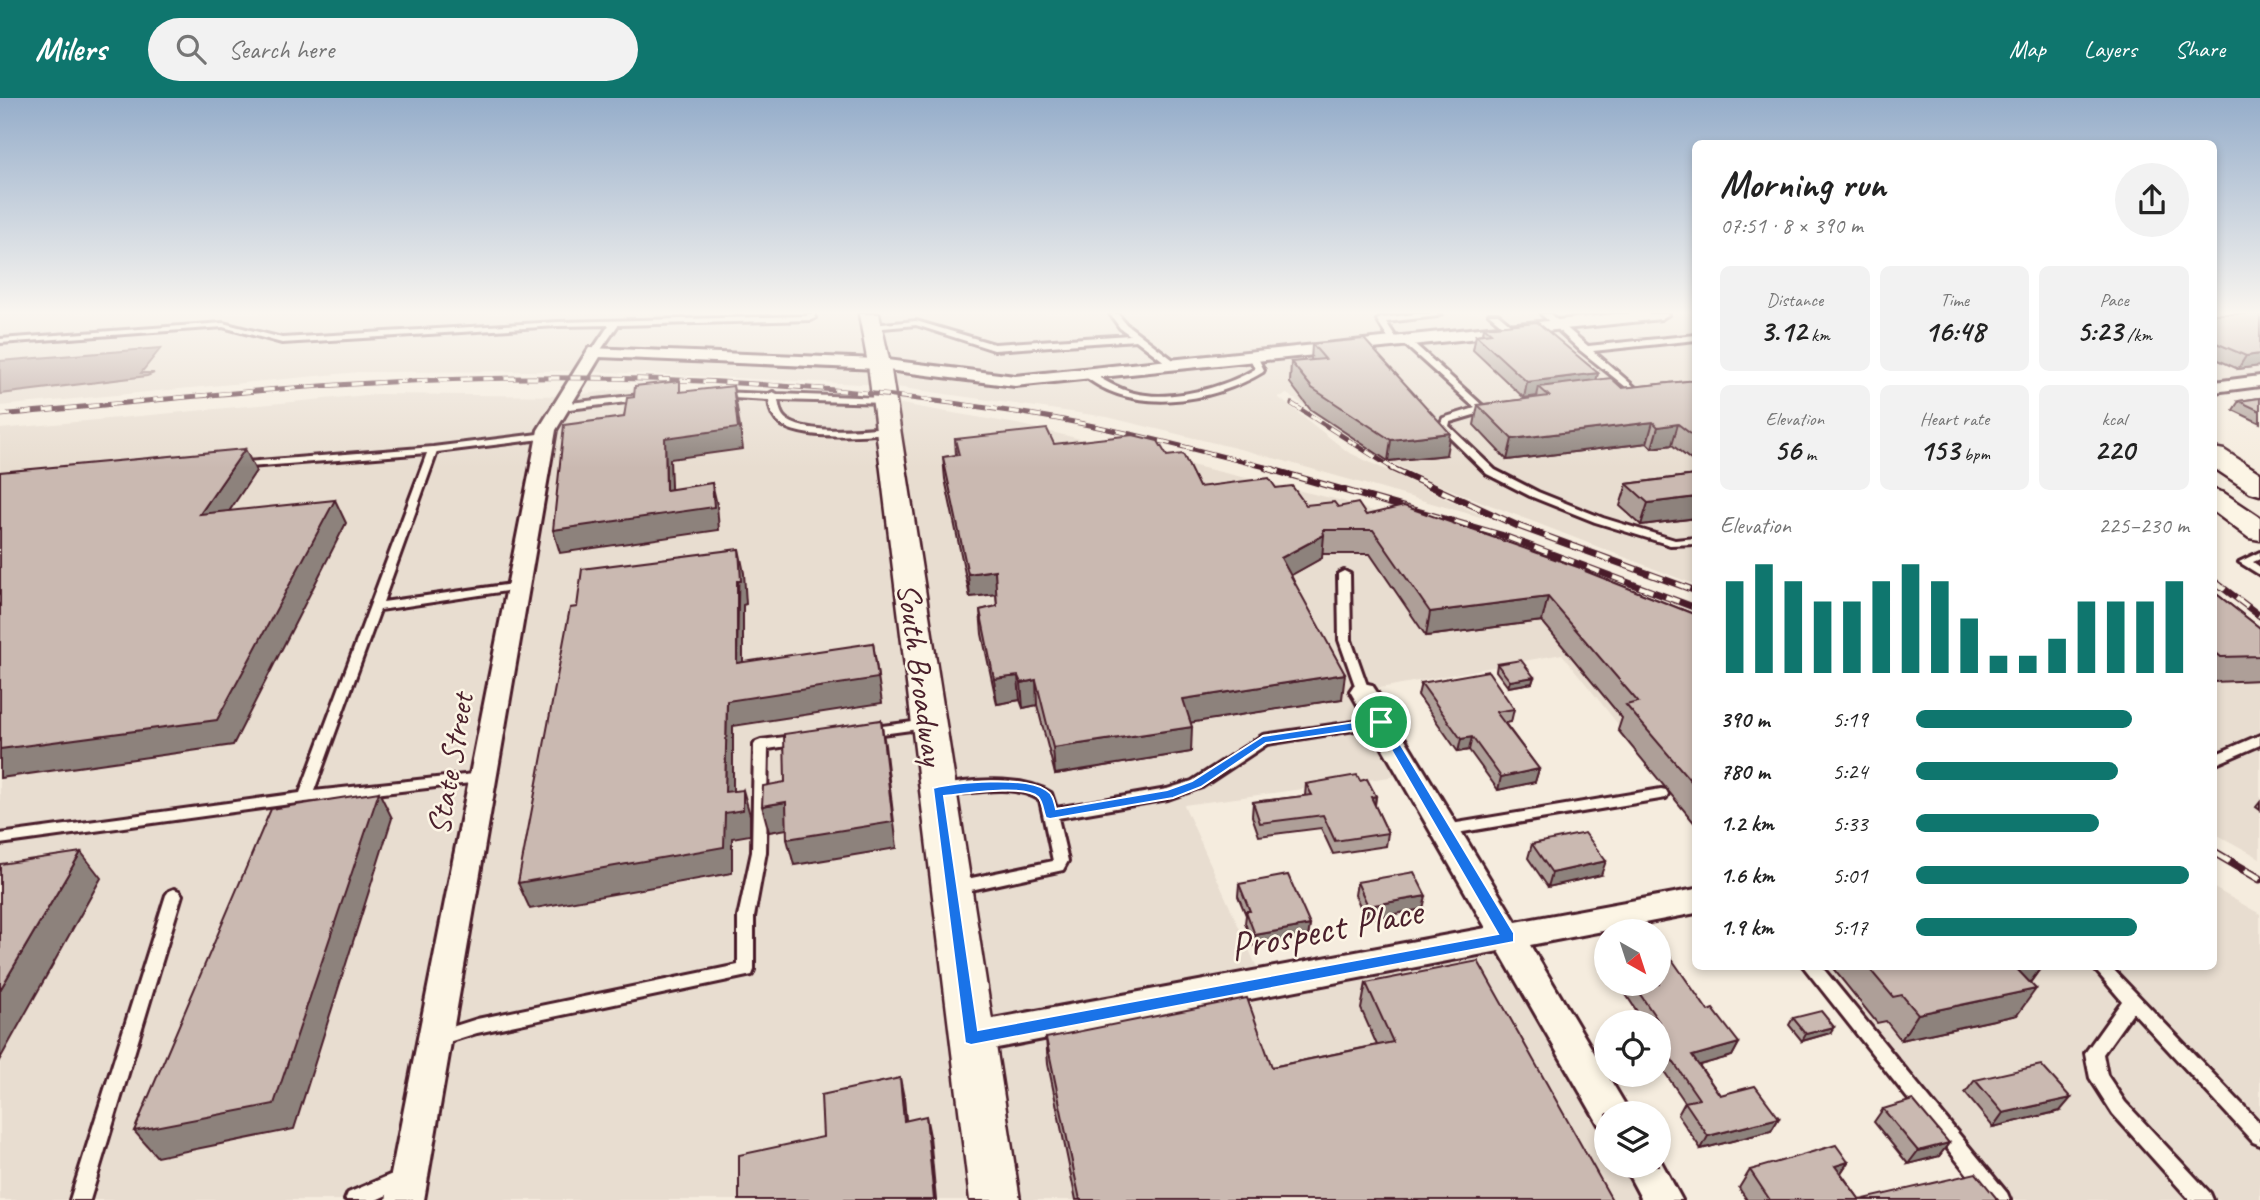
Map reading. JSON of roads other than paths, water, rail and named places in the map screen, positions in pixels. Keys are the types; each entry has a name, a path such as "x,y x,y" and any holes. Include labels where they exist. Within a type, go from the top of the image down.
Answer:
{"main road":[{"path":"2217,458 2260,486"},
{"path":"2217,501 2260,531"}],"street":[{"name":"State Street","path":"408,1187 547,436 587,365"},
{"name":"South Broadway","path":"879,365 971,1038 996,1200"},
{"path":"890,365 1015,381 1170,365"},
{"path":"2217,387 2260,381"},
{"path":"1363,691 1605,1101"},
{"name":"Prospect Place","path":"971,1038 1692,902"},
{"path":"1650,1178 1664,1200"}],"lane":[{"path":"1086,374 1117,391 1157,397 1229,386 1248,380 1261,370 1258,365"},
{"path":"1429,365 1481,409"},
{"path":"1604,365 1633,389"},
{"path":"1605,393 1646,387"},
{"path":"712,395 773,395 886,416"},
{"path":"773,395 775,410 781,421 792,426 833,433 886,416"},
{"path":"561,407 658,397"},
{"path":"1509,405 1481,409 1446,420 1444,426 1491,472 1534,495 1599,520 1674,543 1692,541"},
{"path":"218,467 433,450 547,436"},
{"path":"305,797 433,450"},
{"path":"2260,555 2245,562 2260,572"},
{"path":"1344,574 1345,640 1363,691"},
{"path":"375,607 519,586"},
{"path":"1050,814 1168,794 1197,784 1263,740 1381,722"},
{"path":"851,734 928,724"},
{"path":"435,1040 477,1026 746,970 746,917 759,852 761,745 813,739"},
{"path":"2217,759 2260,740"},
{"path":"0,839 305,797 484,778"},
{"path":"937,792 1018,786 1040,791 1046,797 1061,860 1058,866 951,888"},
{"path":"1445,830 1661,794"},
{"path":"80,1200 174,895"},
{"path":"1814,970 2000,1200"},
{"path":"2104,970 2260,1136"},
{"path":"2132,1000 2094,1052 2099,1078 2119,1108 2203,1200"},
{"path":"355,1200 408,1187"}],"railway":[{"path":"0,415 218,394 382,382 587,378 736,383 886,395 1035,415 1095,426 1274,469"},
{"path":"1292,404 1394,469"},
{"path":"1266,468 1501,535 1692,607"},
{"path":"1391,468 1518,526 1692,590"},
{"path":"2217,583 2260,616"},
{"path":"2217,854 2260,879"}]}
